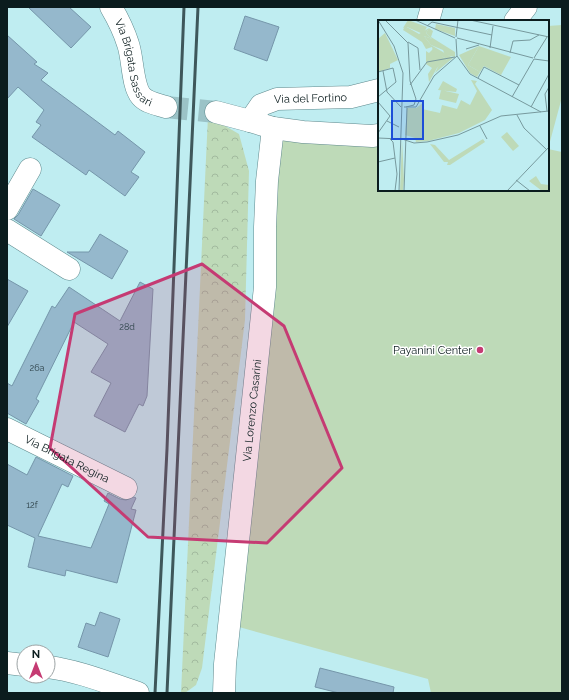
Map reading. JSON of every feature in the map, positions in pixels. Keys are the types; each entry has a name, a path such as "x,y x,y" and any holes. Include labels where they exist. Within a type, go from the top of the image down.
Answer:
{"street":[{"name":"Via Brigata Sassari","path":"111,7 129,45 139,94 146,101 166,107"},
{"path":"428,20 432,7"},
{"path":"516,20 526,7"},
{"name":"Via del Fortino","path":"250,121 261,105 277,99 351,97 378,90"},
{"path":"216,112 273,128 303,132 378,135"},
{"name":"Via Lorenzo Casarini","path":"224,693 225,664 265,287 267,181 273,128"},
{"path":"7,209 30,169"},
{"path":"7,230 69,268"},
{"name":"Via Brigata Regina","path":"7,429 126,488"},
{"path":"56,668 138,693"}],"highlighted area":[{"path":"202,264 284,326 342,468 267,543 148,537 50,448 75,314"}],"green space":[{"path":"562,25 562,97 549,145 549,26"},
{"path":"208,116 239,134 249,171 245,320 202,668 196,685 185,693 181,693"},
{"path":"279,137 378,140 378,191 549,191 549,149 562,152 562,693 431,693 428,679 239,627"}],"building":[{"path":"28,7 69,7 91,27 71,48"},
{"path":"245,16 279,27 267,61 234,49"},
{"path":"7,35 37,62 34,64 48,73 41,80 115,135 118,131 145,152 131,172 139,177 125,196 89,170 86,175 32,137 41,125 36,122 44,110 18,87 7,99"},
{"path":"33,189 60,205 41,236 14,219 18,215"},
{"path":"100,234 128,251 112,279 67,252 89,252"},
{"path":"7,279 28,291 7,327"},
{"path":"140,282 153,289 147,396 143,406 139,404 125,432 94,416 111,383 91,372 108,344 74,322 36,399 39,401 26,424 7,413 7,383 12,386 52,306 55,308 69,287 120,321"},
{"path":"36,457 73,476 68,487 62,484 38,536 91,548 109,504 104,501 108,493 120,499 126,500 134,497 136,498 131,509 136,510 117,583 66,570 65,576 28,567 35,538 7,525 7,464 27,475"},
{"path":"100,612 120,619 108,657 78,647 86,623 95,626"},
{"path":"320,668 394,687 393,693 339,693 315,687"}],"tunnel":[{"path":"166,107 216,112"}],"railway":[{"path":"155,693 167,449 184,7"},
{"path":"167,693 198,7"}],"place":[{"name":"Payanini Center","path":"480,350"}]}
